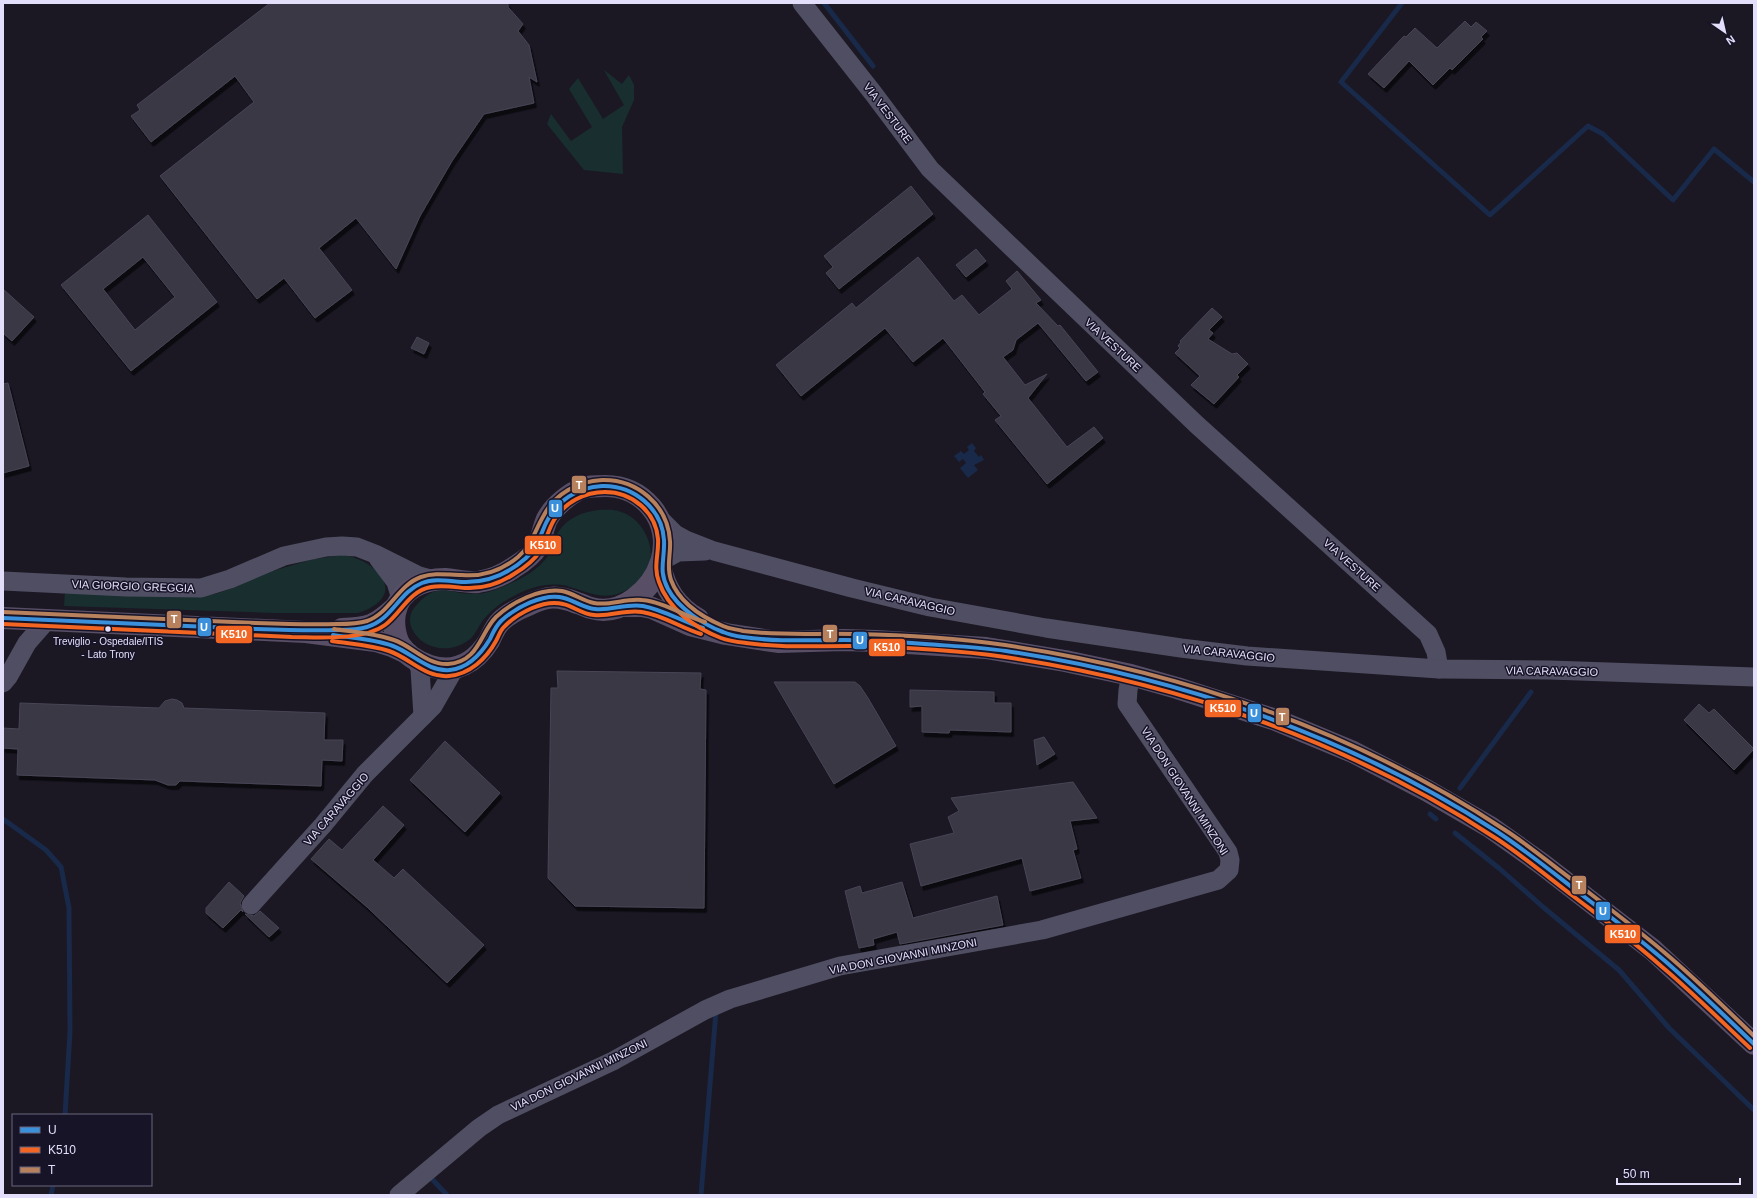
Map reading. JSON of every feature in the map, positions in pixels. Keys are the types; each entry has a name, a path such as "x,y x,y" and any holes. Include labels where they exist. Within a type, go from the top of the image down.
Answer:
{"main road":[{"name":"VIA CARAVAGGIO","path":"306,632 366,628 379,622 398,603 406,592 417,585 434,580 445,579 477,582 510,570 530,555 537,546 548,519 554,509 583,488 612,486 631,491 649,505 658,517 664,536 664,547 660,563 652,582 640,594 622,606"},
{"name":"VIA CARAVAGGIO","path":"660,563 664,580 675,601 688,613 723,633"},
{"name":"VIA CARAVAGGIO","path":"12,618 306,632 376,641 392,646 436,668 448,670 463,666 472,661 482,652 498,623 513,612 546,598 561,597 591,608 599,609 612,609 622,606 642,606 652,608 690,625 723,633 778,642 843,640 986,648 1065,661 1130,675 1212,698 1276,720 1352,752 1426,790 1490,827 1548,868 1653,950 1754,1044"},
{"path":"398,603 394,619 395,632 400,645 412,657"}],"street":[{"name":"VIA VESTURE","path":"802,3 873,93 930,169 1191,418 1428,634 1436,652 1439,669"},
{"name":"VIA CARAVAGGIO","path":"658,517 675,534 714,551 852,588 930,607 1046,628 1181,648 1247,656 1439,669 1550,670 1754,677"},
{"name":"VIA GIORGIO GREGGIA","path":"3,581 126,587 201,588 230,579 284,556 303,551 342,546 357,547 375,554 419,576 434,580"},
{"name":"VIA CARAVAGGIO","path":"660,563 678,552 714,551"},
{"path":"375,554 396,582 398,603"},
{"path":"12,618 27,643"},
{"path":"3,683 8,677 27,643 48,620"},
{"path":"412,657 420,669 423,716"},
{"name":"VIA CARAVAGGIO","path":"251,905 323,825 365,774 434,706 453,672 463,666"},
{"name":"VIA DON GIOVANNI MINZONI","path":"399,1195 479,1128 498,1115 613,1061 705,1010 730,999 840,966 1042,930 1218,880 1229,870 1230,860 1228,852 1127,704 1130,675"}],"green space":[{"path":"601,65 604,70 622,84 629,75 634,85 634,100 622,127 623,174 584,170 547,124 551,114 571,141 592,127 569,89 578,78 603,119 624,105"},
{"path":"599,510 616,510 628,515 635,520 645,533 651,557 648,569 633,586 623,592 604,596 564,585 543,585 531,588 509,598 500,604 484,619 472,637 463,644 455,647 438,648 430,646 423,642 412,629 410,618 412,610 429,594 442,590 475,594 500,588 520,579 538,567 548,556 551,552 556,536 564,525 574,517"},
{"path":"344,555 369,565 378,572 384,581 385,589 382,598 373,606 358,613 275,613 64,606 65,592 182,596 215,594 236,587 262,574 314,559"}],"water":[{"path":"972,443 976,448 974,451 979,457 981,455 984,460 974,465 978,470 968,478 960,468 966,463 963,459 959,462 954,456 961,451 964,454 969,450 967,447"}],"building":[{"path":"270,3 508,3 508,7 523,24 518,31 529,45 537,82 529,77 534,103 484,114 452,161 420,216 396,269 356,218 319,248 352,290 315,318 284,278 257,299 160,176 254,102 235,76 151,142 131,116 140,110 137,105"},
{"path":"1465,21 1471,27 1476,22 1487,31 1481,37 1483,39 1452,70 1450,68 1433,85 1409,61 1384,88 1368,74 1404,36 1406,37 1415,28 1437,48"},
{"path":"911,186 933,214 839,289 826,273 833,267 824,256"},
{"path":"148,215 217,302 131,371 61,285","holes":["143,257 175,297 135,330 103,289"]},
{"path":"976,249 986,261 966,277 956,265"},
{"path":"918,257 954,301 962,295 979,315 1012,289 1006,281 1017,271 1041,300 1036,303 1058,326 1060,325 1098,372 1086,381 1038,323 1016,340 1013,350 1003,357 1025,385 1047,374 1028,398 1067,447 1094,427 1103,438 1047,484 995,420 1001,416 983,394 985,392 943,338 913,362 885,328 801,396 776,365 852,303 856,308"},
{"path":"3,289 34,317 12,341 3,333"},
{"path":"1212,308 1222,317 1209,330 1213,333 1208,339 1232,354 1237,353 1248,364 1237,375 1239,377 1214,404 1191,385 1200,376 1175,353 1180,348 1178,346 1181,342 1180,341"},
{"path":"417,337 429,343 424,354 411,348"},
{"path":"8,383 29,466 3,473 3,384"},
{"path":"557,671 701,673 700,689 706,690 704,908 575,906 548,878 551,688 558,688"},
{"path":"774,682 855,682 860,686 868,698 896,746 834,784"},
{"path":"910,690 994,692 994,703 1011,703 1011,732 950,730 949,733 922,732 922,706 910,707"},
{"path":"172,699 182,703 184,708 325,713 324,740 343,740 342,761 322,760 321,786 180,781 176,785 168,785 155,780 17,775 18,749 3,748 3,728 19,729 20,703 159,708 165,701"},
{"path":"1699,704 1709,713 1714,709 1754,749 1734,770 1684,720"},
{"path":"1044,737 1055,754 1037,765 1034,740"},
{"path":"445,741 500,793 465,832 410,780"},
{"path":"1073,782 1097,818 1070,821 1077,849 1073,850 1081,878 1030,891 1022,858 921,886 910,844 954,833 948,817 959,811 951,798"},
{"path":"383,806 404,825 373,860 394,878 403,869 484,945 447,983 367,907 311,859 329,839 342,850"},
{"path":"229,882 244,896 240,903 243,912 241,910 223,928 206,913 206,908"},
{"path":"902,882 913,918 997,896 1003,925 900,944 897,932 873,939 874,945 859,948 845,891 860,886 862,893"},
{"path":"260,911 279,928 269,937 245,914 254,916"}],"waterway":[{"path":"824,3 873,66"},
{"path":"1402,3 1341,82 1490,215 1588,126 1603,134 1673,200 1714,149 1754,182"},
{"path":"1460,788 1531,692"},
{"path":"1430,814 1436,819"},
{"path":"3,819 46,850 61,867 69,908 70,1032 65,1114"},
{"path":"1455,833 1500,869 1619,970 1669,1028 1754,1110"},
{"path":"701,1195 716,1011"},
{"path":"431,1178 447,1195"},
{"path":"51,1195 53,1186"}],"transit line":[{"name":"T","path":"3,612 286,624 345,624 364,622 382,612 406,586 426,575 477,575 492,572 505,566 518,557 527,547 549,508 561,495 584,483 602,480 615,481 638,489 657,506 668,528 670,541 669,570 671,580 675,588 685,602 692,608 707,618 726,627 757,633 873,634 948,639 1005,645 1071,656 1136,671 1201,689 1265,710 1328,735 1389,763 1448,795 1505,830 1532,849 1644,935 1699,983 1754,1036"},
{"name":"U","path":"3,618 286,630 345,630 364,628 383,618 414,587 427,581 480,581 512,569 526,558 533,550 550,515 562,502 576,492 585,489 602,486 613,487 635,494 652,509 658,518 662,528 664,540 663,576 672,596 692,615 708,625 726,633 740,637 768,640 864,640 976,648 1006,651 1071,662 1198,694 1261,715 1322,739 1382,766 1440,797 1496,831 1528,853 1611,917 1677,971 1754,1044"},
{"name":"K510","path":"3,624 292,637 340,637 365,634 385,625 411,598 423,589 439,586 478,588 491,585 508,578 525,567 538,555 554,520 570,503 583,496 598,492 615,493 641,505 653,520 658,539 656,571 663,592 669,601 692,623 721,638 737,642 772,646 869,646 948,651 1005,657 1070,668 1135,683 1198,700 1261,721 1323,746 1383,773 1441,804 1526,859 1618,930 1673,976 1750,1048"},
{"name":"T","path":"334,629 364,633 394,640 433,662 448,664 458,662 473,652 496,617 503,611 518,601 545,592 562,591 590,602 600,604 630,600 650,601 705,622"},
{"name":"U","path":"333,635 371,640 393,646 434,668 450,670 463,666 478,655 490,639 494,630 507,616 530,602 548,597 564,598 595,609 607,609 631,605 643,606 658,610 703,628"},
{"name":"K510","path":"332,641 368,646 389,651 432,674 449,676 457,675 477,664 492,648 501,631 510,621 524,612 540,605 556,603 563,604 594,615 606,615 630,611 642,612 657,616 701,634"}],"place":[{"name":"Treviglio - Ospedale/ITIS - Lato Trony","path":"108,629"}]}
